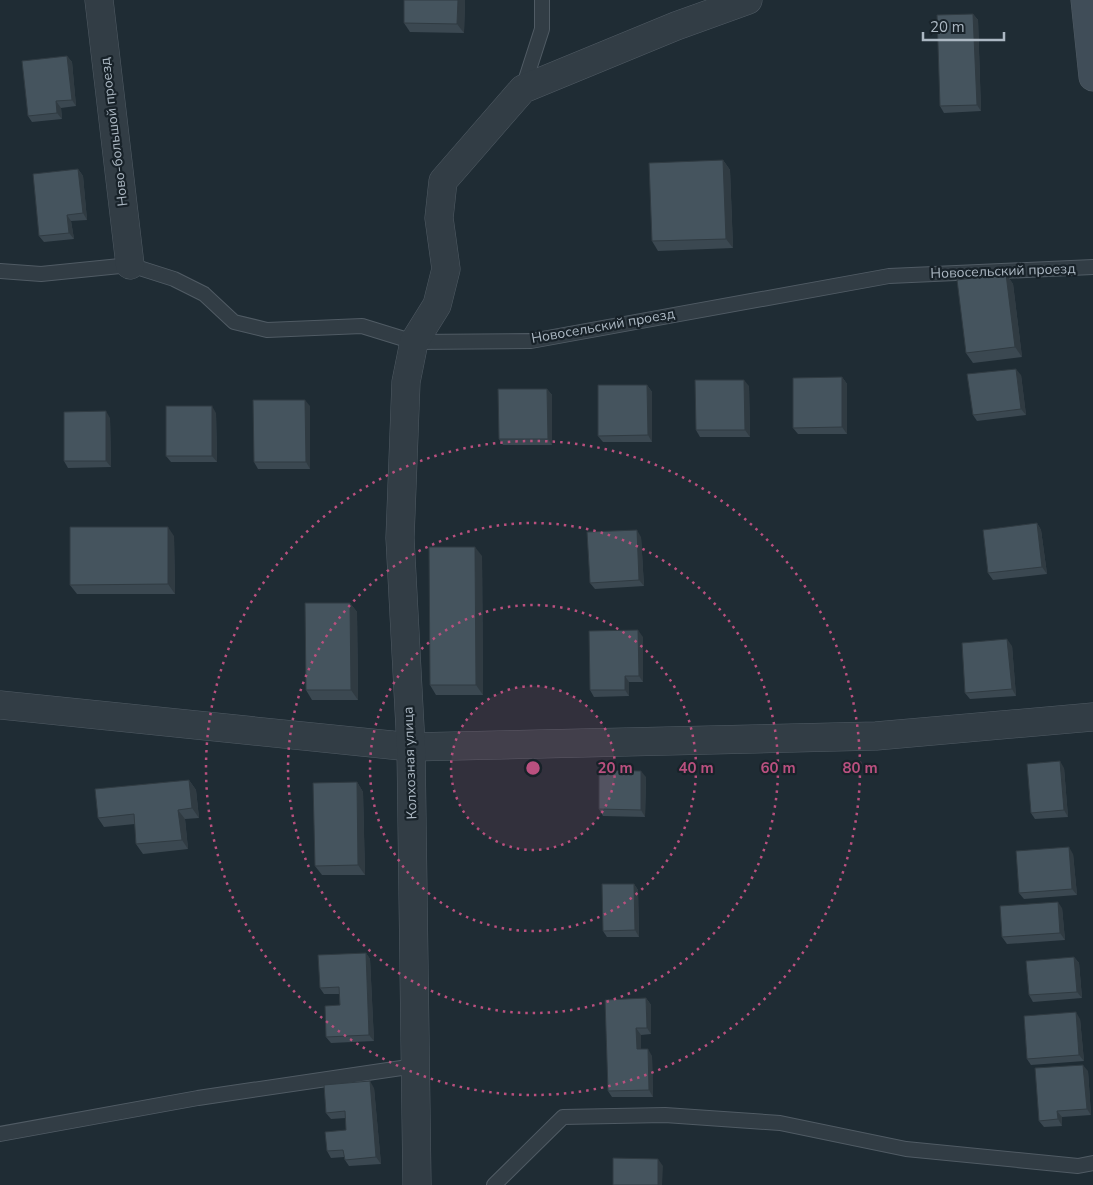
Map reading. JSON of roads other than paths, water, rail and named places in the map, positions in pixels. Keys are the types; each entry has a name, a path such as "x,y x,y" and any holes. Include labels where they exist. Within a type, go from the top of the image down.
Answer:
{"street":[{"name":"Ново-большой проезд","path":"99,0 130,265"},
{"path":"414,342 437,305 446,269 439,218 443,181 523,89 676,26 748,0"},
{"path":"1085,0 1093,77"},
{"name":"Колхозная улица","path":"414,342 406,382 400,538 411,747 417,1185"},
{"path":"0,704 411,747 876,736 1093,717"}],"lane":[{"path":"523,89 542,29 542,0"},
{"path":"0,271 41,274 130,265"},
{"name":"Новосельский проезд","path":"130,265 174,279 204,294 234,322 267,330 362,326 414,342 531,341 889,276 1093,267"},
{"path":"0,1134 198,1098 415,1066"},
{"path":"494,1185 563,1117 664,1115 780,1123 906,1149 1078,1166 1093,1163"}]}
